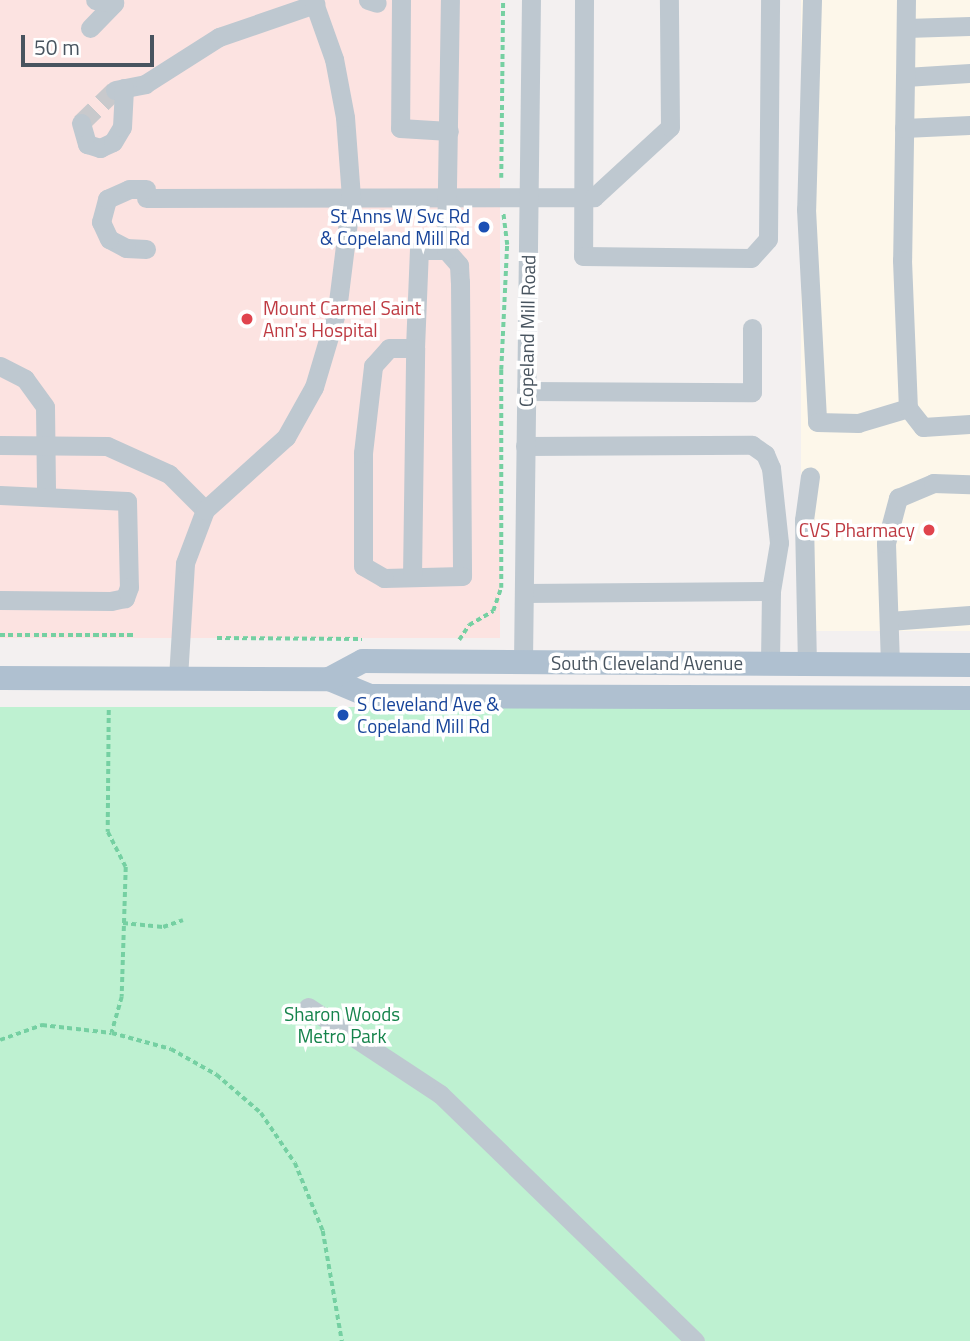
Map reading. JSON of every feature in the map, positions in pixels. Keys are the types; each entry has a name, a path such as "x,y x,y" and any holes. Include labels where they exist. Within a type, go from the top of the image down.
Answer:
{"main road":[{"name":"South Cleveland Avenue","path":"329,680 363,661 970,665"},
{"name":"South Cleveland Avenue","path":"0,678 329,680 370,696 970,698"}],"street":[{"path":"401,0 400,128 449,131"},
{"path":"415,348 388,348 373,366 363,453 363,565 384,578 462,576 460,282 458,265 446,250 449,197 450,0"},
{"name":"Copeland Mill Road","path":"523,663 531,0"},
{"path":"584,0 583,256 751,258 768,239 769,0"},
{"path":"145,249 126,248 109,239 101,222 107,199 129,189 146,193 351,197 594,197 670,127 669,0"},
{"path":"812,0 806,209 817,422 858,424 908,408"},
{"path":"906,0 902,260 908,408 923,427 970,424"},
{"path":"90,28 109,1"},
{"path":"82,123 87,144 100,148 113,142 122,127 119,89 145,84 219,37 314,2 334,58 345,117 351,197 337,310 314,387 286,437 205,510 185,563 178,678"},
{"path":"906,28 970,26"},
{"path":"905,80 970,73"},
{"path":"904,128 970,125"},
{"path":"412,577 419,250 446,250"},
{"path":"526,391 752,392 751,328"},
{"path":"3,364 38,393 45,407 48,445 46,494"},
{"path":"0,445 107,446 137,456 169,474 205,510"},
{"path":"525,446 752,445 765,454 771,468 779,542 771,590 770,664"},
{"path":"807,665 804,520 810,476"},
{"path":"890,664 886,543 898,498 933,483 970,484"},
{"path":"0,495 46,494 127,501 129,587 125,598 0,600"},
{"path":"524,593 771,590"},
{"path":"889,621 970,615"},
{"path":"309,1007 440,1094 695,1341"}],"path":[{"path":"460,640 469,625 493,611 501,588 501,370 507,245 500,196 503,0"},
{"path":"0,635 135,635"},
{"path":"109,710 106,810 108,832 125,867 122,997 112,1033"},
{"path":"123,923 163,927 183,920"},
{"path":"0,1040 43,1026 112,1033 171,1049 217,1075 261,1113 295,1163 323,1231 342,1341"}],"shaded area":[{"name":"Mount Carmel Saint Ann's Hospital","path":"0,0 500,0 500,638 0,638"},
{"path":"801,0 970,0 970,631 801,631"}],"green space":[{"name":"Sharon Woods Metro Park","path":"0,707 970,707 970,1341 0,1341"}],"tunnel":[{"path":"81,123 115,90"}],"place":[{"name":"St Anns W Svc Rd & Copeland Mill Rd","path":"484,227"},
{"name":"Mount Carmel Saint Ann's Hospital","path":"247,319"},
{"name":"CVS Pharmacy","path":"929,530"},
{"name":"S Cleveland Ave & Copeland Mill Rd","path":"343,715"}]}
